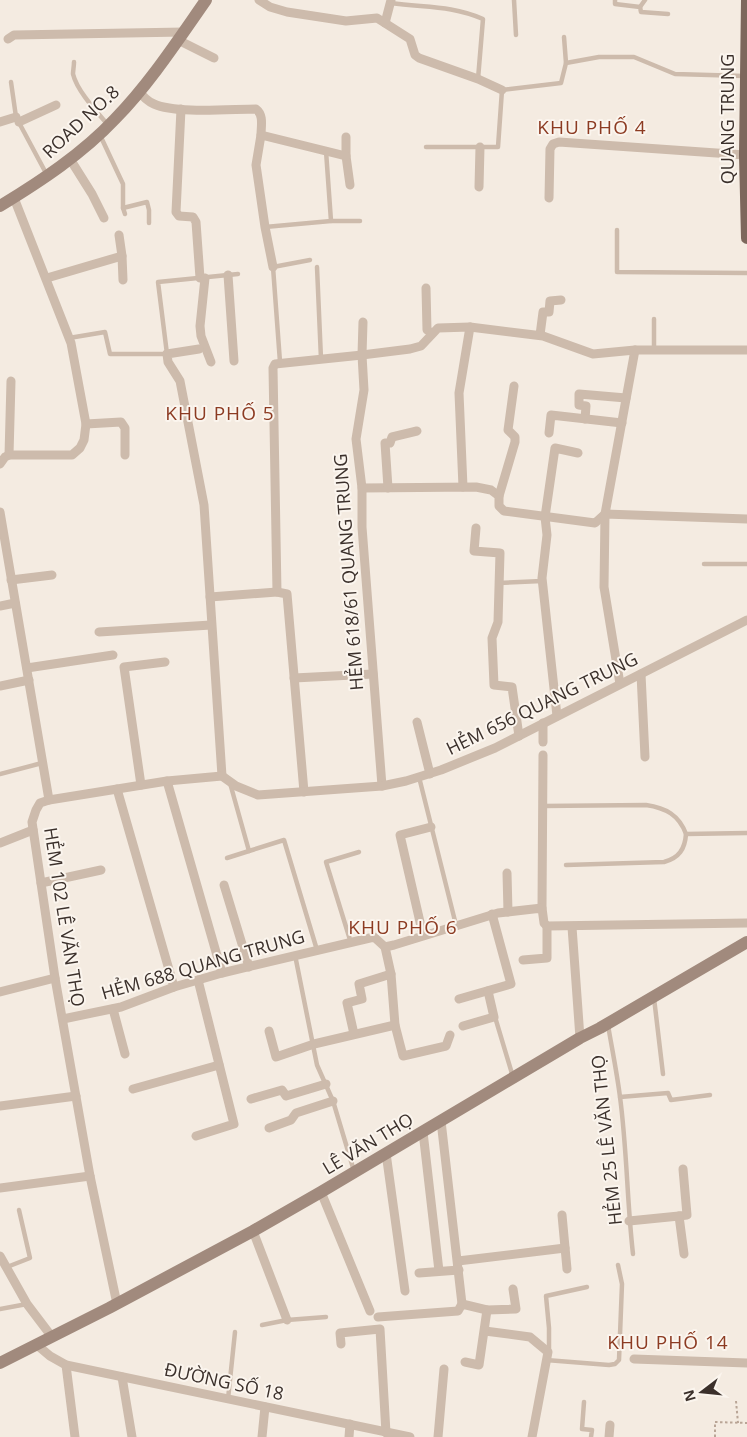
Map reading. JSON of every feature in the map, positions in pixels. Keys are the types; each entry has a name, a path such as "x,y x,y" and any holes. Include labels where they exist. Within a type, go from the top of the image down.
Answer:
{"main road":[{"name":"ROAD NO.8","path":"0,206 48,176 104,130 139,91 206,0"},
{"name":"QUANG TRUNG","path":"747,0 745,76 747,238"},
{"name":"LÊ VĂN THỌ","path":"0,1363 117,1304 252,1231 747,942"}],"street":[{"path":"258,0 270,7 287,12 346,21 377,18 410,39 415,54 419,58 478,79 502,90"},
{"path":"385,23 391,2"},
{"path":"8,39 14,35 181,36 214,58"},
{"path":"139,91 145,99 155,104 181,109 256,109 260,111 262,116 261,135 256,165 273,267"},
{"path":"0,122 17,120 56,105"},
{"path":"181,109 176,212 179,216 192,217 196,222 202,278 201,336 211,362"},
{"path":"261,135 346,156"},
{"path":"346,137 346,156 350,185"},
{"path":"549,198 550,148 553,144 559,142 746,155"},
{"path":"479,187 480,147"},
{"path":"70,158 104,218"},
{"path":"0,464 4,457 9,455 72,455 80,448 84,440 86,424 69,338 14,198"},
{"path":"119,235 123,280"},
{"path":"47,278 122,256"},
{"path":"233,275 234,361"},
{"path":"426,288 426,330 432,333"},
{"path":"540,335 543,312 548,312 550,300 561,300"},
{"name":"HẺM 618/61 QUANG TRUNG","path":"363,322 364,390 356,439 362,488 362,527 382,786"},
{"path":"277,592 273,368 275,364 280,362 362,356 421,346 438,328 470,327 540,335 593,354 635,350 747,350"},
{"path":"463,487 459,393 470,327"},
{"path":"0,512 3,552 11,580 27,668 48,800 167,781 226,779 211,625 204,504 180,381 168,362 166,354 199,349"},
{"path":"620,684 604,586 605,514 635,350"},
{"path":"9,455 11,381"},
{"path":"514,386 508,430 515,437 515,442 500,496 500,506 504,512 595,522 605,514 747,519"},
{"path":"585,419 586,406 579,405 579,394 626,398"},
{"path":"549,433 551,415 622,423"},
{"path":"86,424 121,422 125,428 125,455"},
{"path":"388,488 385,443 390,443 392,437 417,431"},
{"path":"557,716 542,581 547,535 545,518 555,448 578,453"},
{"path":"362,488 476,487 491,490 500,496"},
{"path":"476,528 474,551 500,553 498,622 492,638 494,685 512,686 519,736"},
{"path":"11,580 52,575"},
{"path":"210,597 277,592 287,594 304,792"},
{"path":"0,606 15,603"},
{"name":"HẺM 656 QUANG TRUNG","path":"226,779 236,786 258,795 382,786 430,774 495,748 747,620"},
{"path":"99,632 211,625"},
{"path":"27,668 113,654"},
{"path":"141,786 124,667 165,662"},
{"path":"294,678 373,674"},
{"path":"641,674 645,757"},
{"path":"0,686 29,680"},
{"path":"417,722 430,774"},
{"path":"543,723 543,742"},
{"path":"523,960 547,958 547,926 544,923 542,908 543,756"},
{"path":"167,781 222,973"},
{"path":"117,790 174,987"},
{"name":"HẺM 102 LÊ VĂN THỌ","path":"48,800 40,803 36,810 32,822 33,830 55,978 90,1176 117,1304"},
{"path":"423,935 400,835 431,827"},
{"path":"0,843 33,830"},
{"path":"41,883 101,870"},
{"path":"507,873 508,912"},
{"path":"224,885 249,966"},
{"path":"450,1035 446,1046 403,1056 395,1025 391,974 384,947 492,914 542,908"},
{"path":"459,999 511,984 492,914"},
{"path":"547,926 747,923"},
{"path":"572,927 580,1038"},
{"name":"HẺM 688 QUANG TRUNG","path":"63,1019 113,1009 174,987 222,973 351,942 374,937 384,947"},
{"path":"354,1034 347,1003 362,998 359,984 391,974"},
{"path":"0,992 55,978"},
{"path":"196,1136 234,1124 198,980"},
{"path":"462,1026 494,1017 488,991"},
{"path":"113,1009 125,1054"},
{"path":"269,1031 276,1056 314,1044 395,1025"},
{"path":"133,1089 219,1065"},
{"path":"251,1099 282,1090 286,1096 326,1084"},
{"path":"0,1106 76,1096"},
{"path":"269,1128 291,1120 296,1113 333,1101"},
{"path":"378,1317 458,1311 462,1304 441,1121"},
{"path":"423,1132 439,1272"},
{"path":"386,1153 405,1290"},
{"path":"629,1221 687,1215 683,1170"},
{"path":"0,1188 90,1176"},
{"path":"321,1192 370,1311"},
{"path":"562,1215 567,1269"},
{"path":"679,1216 684,1254"},
{"path":"252,1231 288,1320"},
{"path":"419,1273 439,1272 459,1265 565,1248"},
{"path":"0,1256 26,1304 52,1337"},
{"path":"462,1304 487,1310 516,1309 513,1289"},
{"path":"465,1362 479,1365 487,1310"},
{"path":"341,1344 340,1333 380,1330 386,1433"},
{"path":"485,1331 530,1337 547,1356 532,1437"},
{"name":"ĐƯỜNG SỐ 18","path":"37,1345 50,1356 66,1365 410,1437"},
{"path":"634,1359 747,1363"},
{"path":"66,1365 75,1437"},
{"path":"438,1437 444,1369"},
{"path":"122,1377 132,1437"},
{"path":"262,1437 265,1407"},
{"path":"349,1437 350,1424"},
{"path":"609,1437 610,1425"}],"lane":[{"path":"438,0 438,7"},
{"path":"514,0 516,35"},
{"path":"615,0 615,4 640,7"},
{"path":"640,7 646,0"},
{"path":"391,2 466,12 483,19 478,79"},
{"path":"640,7 641,12 668,14"},
{"path":"426,148 498,147 502,90 562,83 566,63 564,37"},
{"path":"566,63 599,57 634,58 675,74 745,76"},
{"path":"74,62 73,74 77,84 90,103 104,130 123,184 124,214"},
{"path":"11,82 17,120 48,176"},
{"path":"326,151 331,221"},
{"path":"123,208 146,202 149,210 149,224"},
{"path":"265,227 331,221 360,221"},
{"path":"617,230 617,272 747,273"},
{"path":"280,362 273,267 310,260"},
{"path":"317,267 321,360"},
{"path":"69,338 105,332 110,354 166,354 158,282 233,275"},
{"path":"654,319 654,350"},
{"path":"704,564 747,564"},
{"path":"499,583 542,581"},
{"path":"543,742 543,756"},
{"path":"0,774 42,763"},
{"path":"419,777 456,925"},
{"path":"226,779 249,851"},
{"path":"543,806 646,805 673,814 679,819 686,834 686,843 682,851 671,860 664,862 566,865"},
{"path":"686,834 747,833"},
{"path":"227,858 284,840 317,950"},
{"path":"351,942 326,862 358,852"},
{"path":"295,955 317,1065 333,1101 354,1172"},
{"path":"654,997 663,1074"},
{"path":"494,1017 513,1078"},
{"name":"HẺM 25 LÊ VĂN THỌ","path":"607,1024 620,1097 633,1254"},
{"path":"620,1097 668,1093 671,1100 710,1095"},
{"path":"7,1267 30,1258 19,1210"},
{"path":"587,1287 546,1296 549,1328 547,1356 615,1364 619,1360 622,1284 618,1265"},
{"path":"0,1309 26,1304"},
{"path":"262,1325 288,1320 326,1317"},
{"path":"378,1317 380,1330"},
{"path":"228,1399 235,1332"},
{"path":"584,1402 582,1430 592,1430 591,1437"}],"path":[{"path":"736,1401 738,1423"},
{"path":"715,1437 715,1422 747,1423"}],"district":[{"name":"KHU PHỐ 4","path":"592,127"},
{"name":"KHU PHỐ 5","path":"220,413"},
{"name":"KHU PHỐ 6","path":"403,927"},
{"name":"KHU PHỐ 14","path":"668,1342"}]}
